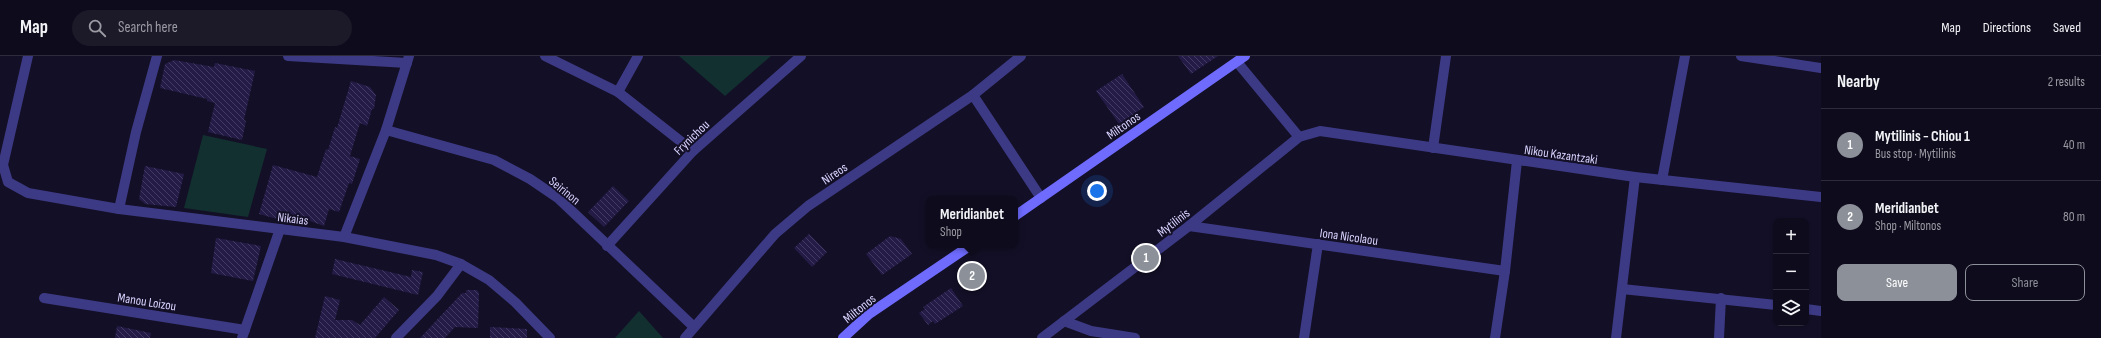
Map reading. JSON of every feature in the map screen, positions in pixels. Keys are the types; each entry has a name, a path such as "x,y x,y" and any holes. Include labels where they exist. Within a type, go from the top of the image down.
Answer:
{"street":[{"name":"Nikaias","path":"28,56 3,165 8,182 28,193 119,209 344,237 436,255 461,264 489,280 515,302 545,337"},
{"path":"119,209 136,132 157,56"},
{"path":"292,56 408,60 386,130 344,237"},
{"path":"545,56 618,92 693,151"},
{"path":"618,92 638,56"},
{"name":"Frynichou","path":"607,246 693,151 801,56"},
{"name":"Nireos","path":"685,338 775,234 808,206 973,94 1021,56"},
{"path":"1433,148 1446,56"},
{"path":"1662,180 1685,56"},
{"path":"1741,56 1821,68"},
{"path":"1241,59 1298,137"},
{"name":"Miltonos","path":"1018,214 1241,59"},
{"path":"973,94 1041,198"},
{"name":"Seirinon","path":"386,130 494,160 530,179 558,198 694,327"},
{"name":"Nikou Kazantzaki","path":"1298,137 1320,131 1517,161 1636,177 1821,197"},
{"name":"Mytilinis","path":"1042,338 1189,226 1298,137"},
{"path":"1495,338 1505,271 1517,161"},
{"path":"1616,338 1636,177"},
{"name":"Iona Nicolaou","path":"1189,226 1505,271"},
{"path":"244,334 280,229"},
{"path":"1304,338 1318,244"},
{"name":"Miltonos","path":"843,338 869,314 967,248"},
{"path":"396,338 437,296 461,264"},
{"path":"1622,289 1721,298 1773,305"},
{"name":"Manou Loizou","path":"44,298 244,334"},
{"path":"1719,338 1721,298"},
{"path":"1809,309 1821,311"},
{"path":"1064,321 1091,331 1135,338"}],"green space":[{"path":"679,56 771,56 725,96"},
{"path":"203,135 267,149 248,217 184,208"},
{"path":"639,311 663,338 615,338"}],"building":[{"path":"1178,56 1218,56 1191,74"},
{"path":"174,60 214,67 215,63 255,71 244,120 246,121 242,140 208,132 215,103 207,101 207,99 160,88 165,64"},
{"path":"1122,74 1144,107 1119,124 1096,91"},
{"path":"351,81 370,87 376,95 374,109 372,109 367,126 360,123 350,156 360,159 352,184 349,183 339,212 329,209 324,226 290,214 288,222 259,214 273,165 317,177 326,149 328,150 335,127 337,128"},
{"path":"145,166 184,174 176,207 145,204 139,199"},
{"path":"613,186 629,201 604,227 588,212"},
{"path":"809,234 827,252 812,267 794,248"},
{"path":"890,236 901,239 912,254 882,275 866,254"},
{"path":"216,238 261,246 253,281 211,273"},
{"path":"335,259 411,277 412,270 423,272 418,295 332,274"},
{"path":"951,288 963,306 935,324 933,321 928,325 919,313 925,309 923,307"},
{"path":"466,290 477,290 479,293 478,328 455,327 445,338 420,338 462,293 466,293"},
{"path":"325,296 340,300 335,320 352,320 360,325 384,297 399,310 375,338 315,338"},
{"path":"117,326 151,333 150,338 115,338"},
{"path":"490,327 527,329 527,338 490,338"}],"place":[{"name":"Mytilinis - Chiou 1","path":"1146,258"},
{"name":"Meridianbet","path":"972,276"}]}
